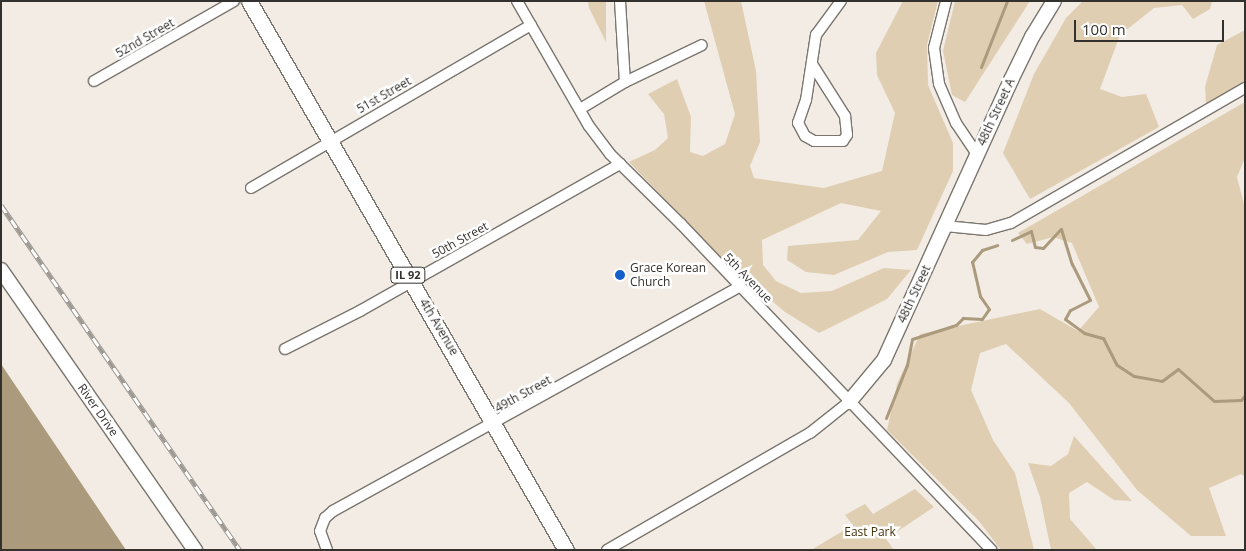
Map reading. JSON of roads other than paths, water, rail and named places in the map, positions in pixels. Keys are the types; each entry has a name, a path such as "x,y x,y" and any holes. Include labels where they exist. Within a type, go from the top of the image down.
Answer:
{"main road":[{"name":"4th Avenue","path":"249,1 566,550"}],"street":[{"name":"52nd Street","path":"94,81 234,1"},
{"name":"5th Avenue","path":"517,1 600,142 962,516 991,550"},
{"path":"620,1 625,82"},
{"path":"812,64 845,116 847,135 843,141 814,141 805,136 798,123 812,64 816,35 841,1"},
{"path":"946,1 934,48 939,84 956,123 977,154"},
{"name":"48th Street A","path":"946,226 977,154 1032,37 1054,1"},
{"name":"51st Street","path":"251,188 531,25"},
{"path":"580,109 625,82 702,45"},
{"path":"946,226 986,230 1010,223 1245,88"},
{"name":"50th Street","path":"285,349 412,282 620,164"},
{"name":"48th Street","path":"607,550 810,433 850,402 884,360 946,226"},
{"name":"River Drive","path":"1,270 194,550"},
{"name":"49th Street","path":"328,550 320,531 321,524 333,511 494,424 739,287"}],"waterway":[{"path":"981,67 1007,1"},
{"path":"1012,240 1031,231 1035,247 1043,248 1061,229 1072,264 1090,300 1070,310 1065,319 1084,333 1103,338 1117,365 1134,376 1162,381 1178,369 1214,401 1241,400 1245,395"},
{"path":"886,418 907,365 912,339 956,325 963,318 982,319 989,309 980,296 972,262 982,250 997,245"}],"railway":[{"path":"1,205 240,550"}],"place":[{"name":"Grace Korean Church","path":"620,275"}],"park label":[{"name":"East Park","path":"870,532"}]}
